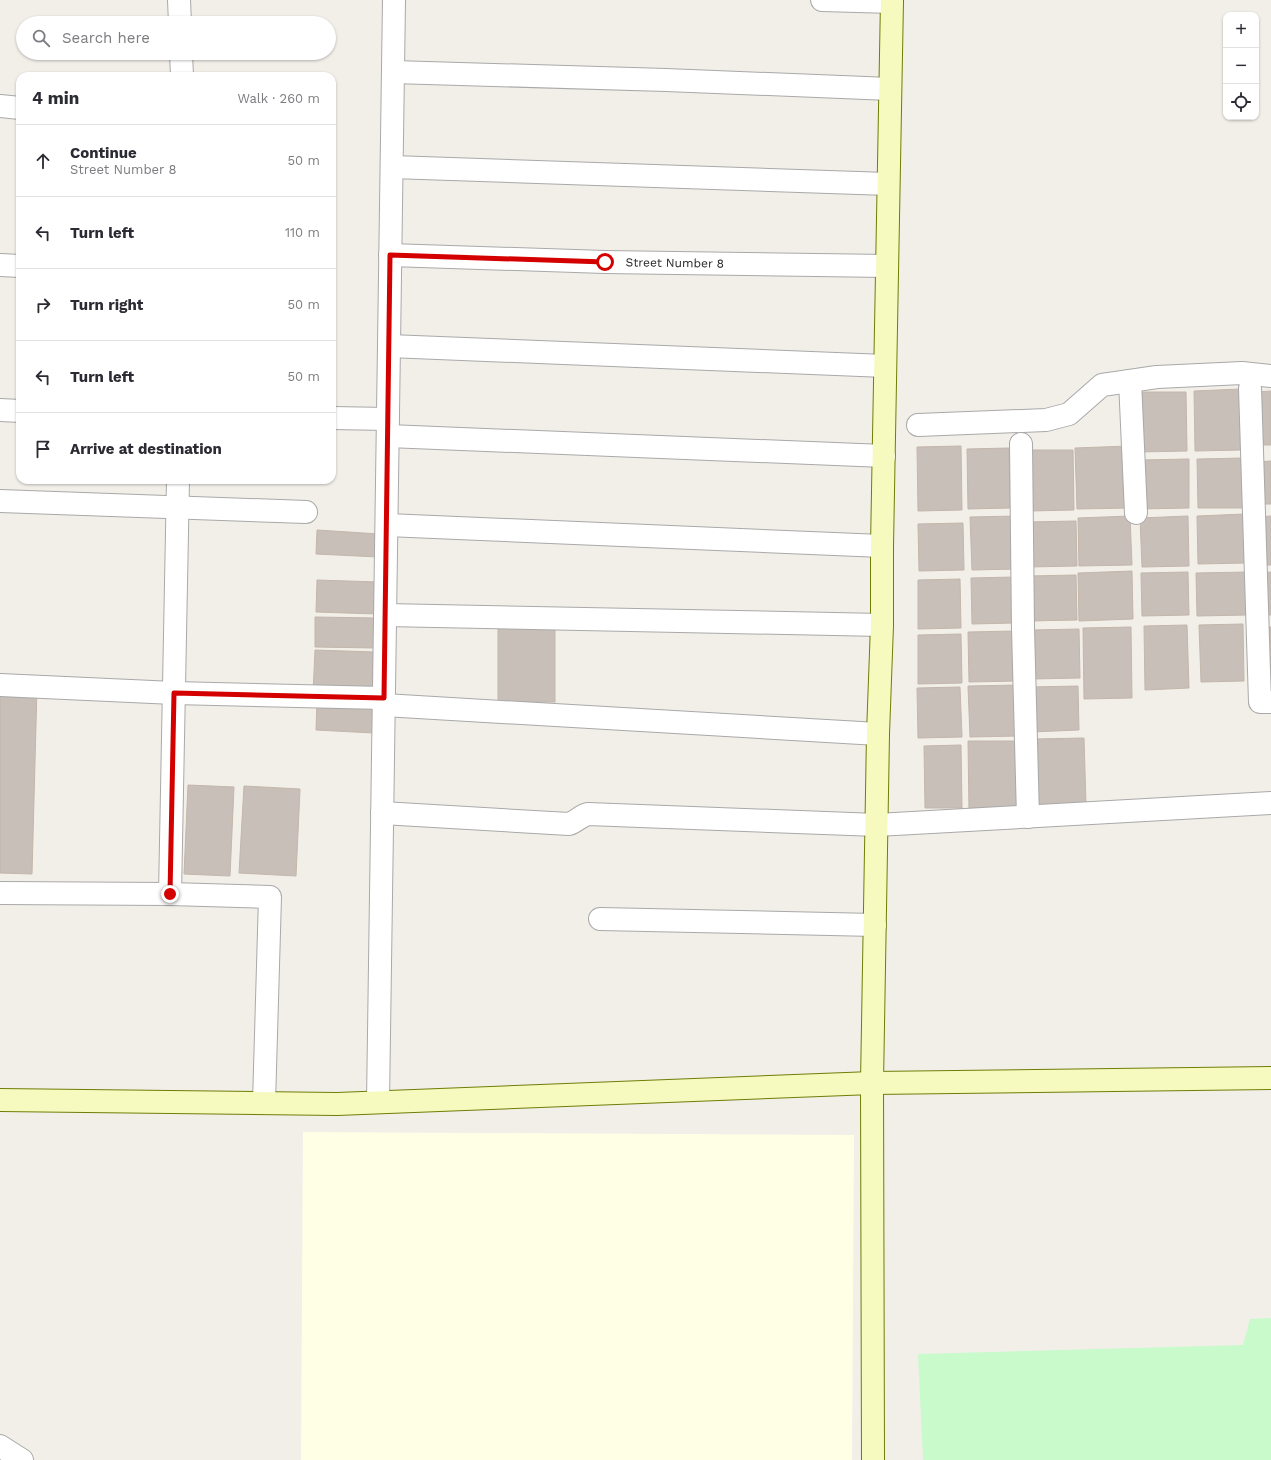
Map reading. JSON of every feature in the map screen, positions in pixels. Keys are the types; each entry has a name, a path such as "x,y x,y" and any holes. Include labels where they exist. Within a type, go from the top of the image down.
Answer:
{"street":[{"path":"179,0 180,16"},
{"path":"378,1102 394,0"},
{"path":"822,0 892,1 882,546 882,625 878,734 872,1082 872,1460"},
{"path":"181,60 182,72"},
{"path":"393,72 666,80 890,90"},
{"path":"0,106 16,108"},
{"path":"392,167 888,184"},
{"name":"Street Number 8","path":"390,255 605,262 887,266"},
{"path":"0,266 16,266"},
{"path":"389,346 885,366"},
{"path":"918,425 1046,420 1069,414 1102,385 1157,377 1234,374 1271,376"},
{"path":"1130,381 1136,513"},
{"path":"1250,388 1260,702 1271,702"},
{"path":"0,410 16,411"},
{"path":"336,419 388,427 884,456"},
{"path":"1021,444 1023,628 1028,817"},
{"path":"170,894 178,484"},
{"path":"0,501 306,512"},
{"path":"386,525 882,546"},
{"path":"385,615 882,625"},
{"path":"0,684 384,702 878,734"},
{"path":"382,813 569,824 588,814 877,825 1271,803"},
{"path":"0,893 170,894 270,897 264,1103"},
{"path":"600,919 875,925"},
{"path":"0,1100 337,1104 872,1082 1271,1078"},
{"path":"0,1446 22,1460"}],"shaded area":[{"path":"303,1132 854,1135 852,1460 301,1460"}],"green space":[{"path":"1271,1318 1271,1460 923,1460 918,1354 1243,1345 1250,1319"}],"building":[{"path":"1241,389 1242,450 1195,451 1194,391"},
{"path":"1271,391 1271,445 1256,445 1255,392"},
{"path":"1139,392 1186,392 1187,451 1139,452"},
{"path":"961,446 962,510 918,511 917,447"},
{"path":"1129,446 1130,508 1077,509 1075,448"},
{"path":"1009,448 1010,508 968,509 967,449"},
{"path":"1029,450 1073,450 1074,510 1029,511"},
{"path":"1243,458 1245,508 1198,508 1197,459"},
{"path":"1189,459 1189,508 1140,509 1140,460"},
{"path":"1271,461 1271,504 1258,504 1257,462"},
{"path":"1245,514 1246,563 1198,564 1197,516"},
{"path":"1017,516 1018,569 972,570 970,517"},
{"path":"1130,516 1132,565 1079,566 1078,518"},
{"path":"1188,516 1189,566 1142,567 1140,518"},
{"path":"1271,516 1271,565 1260,565 1259,517"},
{"path":"1076,521 1077,566 1029,567 1028,522"},
{"path":"963,523 964,570 919,571 918,524"},
{"path":"317,530 379,534 378,557 316,554"},
{"path":"1132,571 1133,619 1079,621 1078,573"},
{"path":"1188,572 1189,615 1142,616 1141,573"},
{"path":"1246,572 1247,615 1197,616 1196,573"},
{"path":"1271,572 1271,615 1262,615 1261,573"},
{"path":"1076,575 1077,620 1030,621 1029,576"},
{"path":"1014,577 1014,623 972,624 971,578"},
{"path":"960,579 961,628 918,629 918,580"},
{"path":"317,580 378,582 377,614 316,612"},
{"path":"315,617 376,618 376,648 315,647"},
{"path":"498,622 555,622 555,702 498,702"},
{"path":"1243,624 1244,681 1201,682 1199,625"},
{"path":"1187,625 1189,688 1145,690 1144,626"},
{"path":"1131,627 1132,698 1084,699 1083,628"},
{"path":"1262,627 1271,627 1271,682 1263,682"},
{"path":"1079,629 1080,678 1031,679 1031,630"},
{"path":"1015,631 1017,681 969,682 968,632"},
{"path":"961,634 962,683 918,684 918,635"},
{"path":"315,650 375,652 374,696 313,694"},
{"path":"1019,685 1020,736 970,737 968,686"},
{"path":"1078,686 1079,730 1031,732 1030,687"},
{"path":"0,687 37,688 32,874 0,873"},
{"path":"960,687 962,737 918,738 917,688"},
{"path":"317,700 375,703 374,733 316,730"},
{"path":"1084,738 1086,804 1035,805 1034,739"},
{"path":"968,741 1017,741 1018,811 969,812"},
{"path":"961,745 962,808 925,808 924,746"},
{"path":"188,785 234,787 230,876 184,874"},
{"path":"244,786 300,789 296,876 239,873"}],"route":[{"path":"170,894 174,693 384,698 390,255 605,262"}]}
